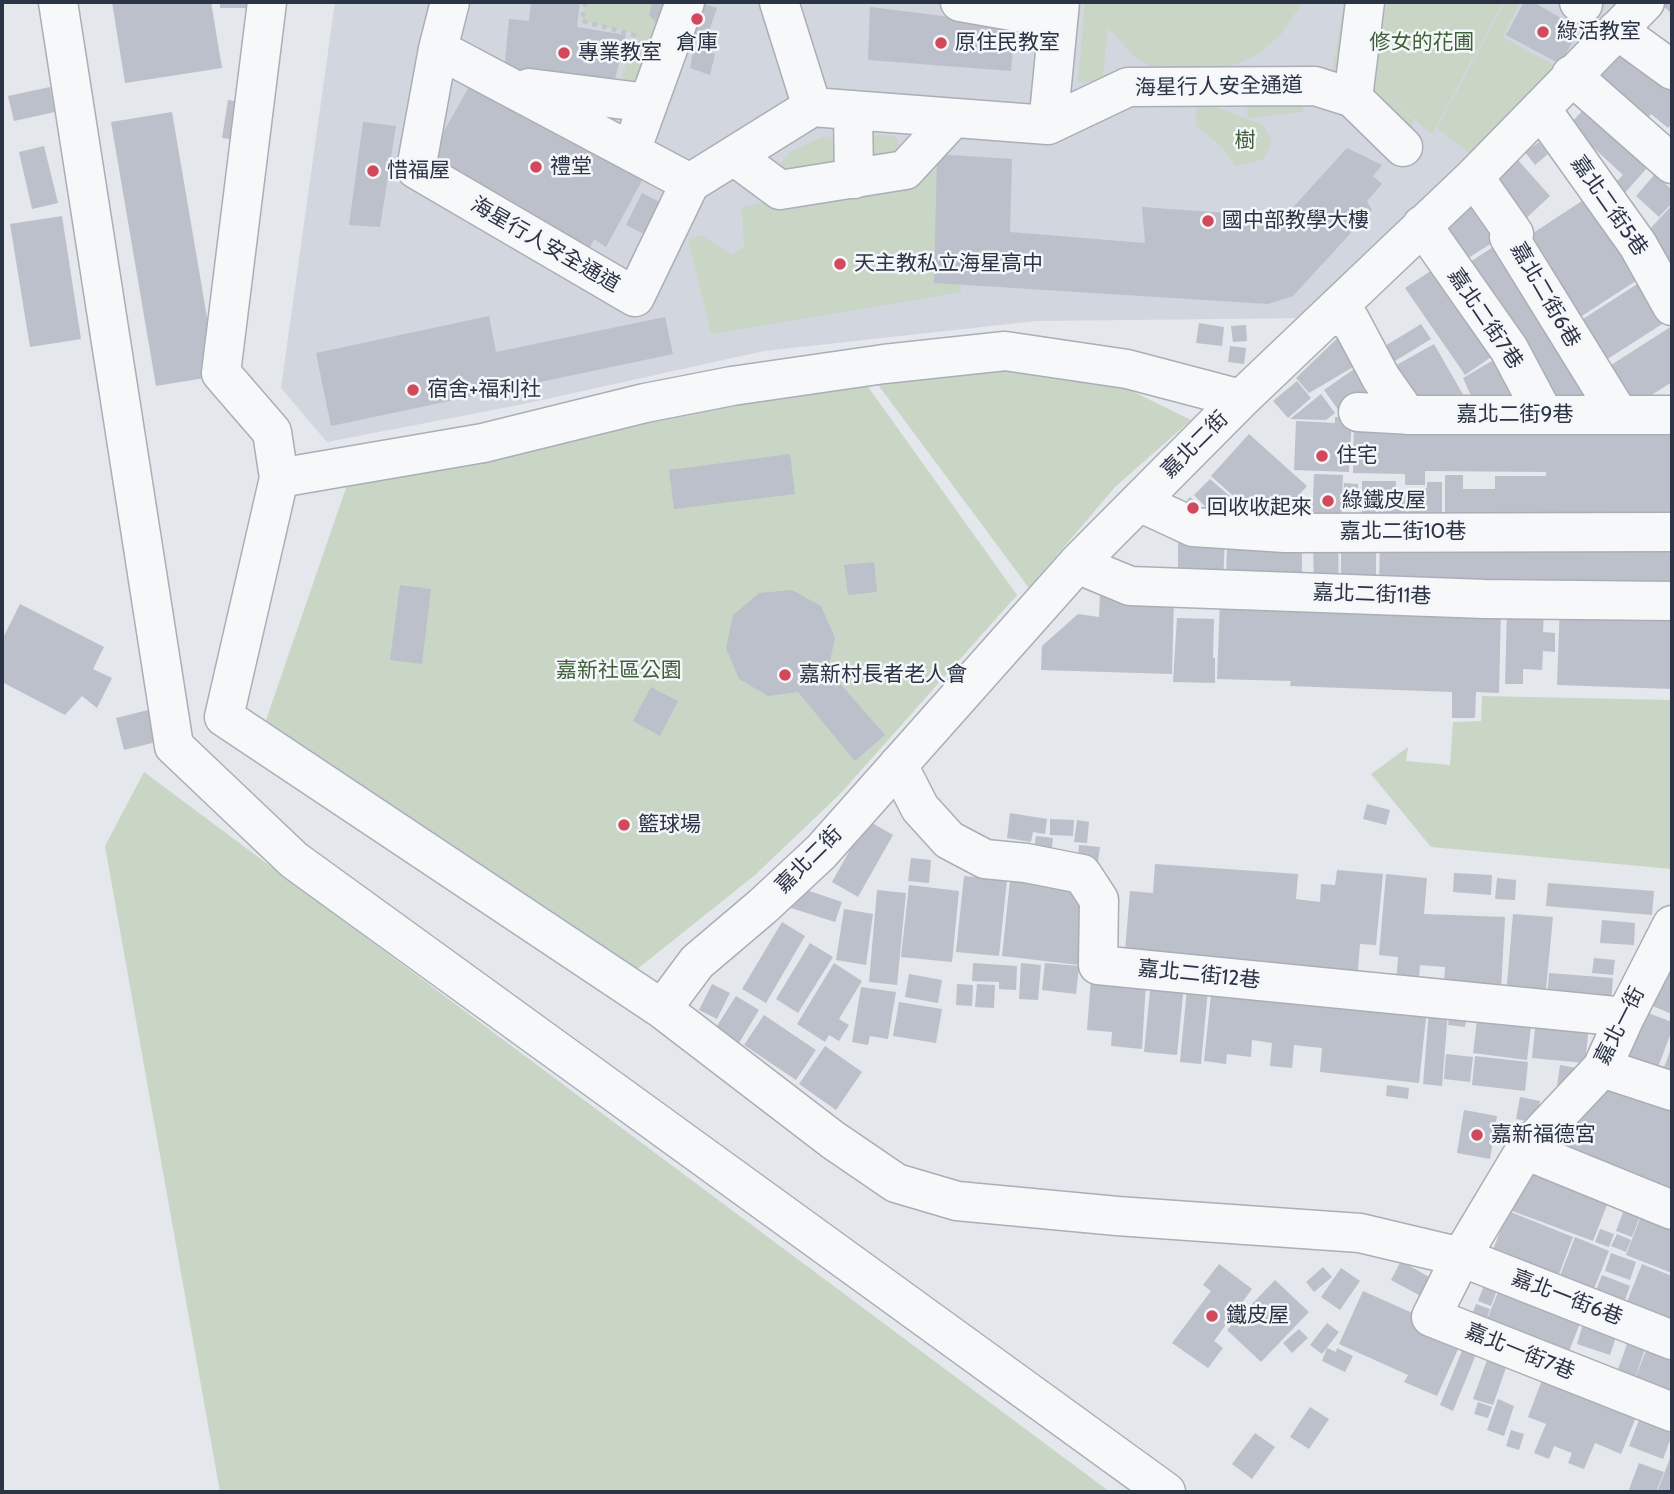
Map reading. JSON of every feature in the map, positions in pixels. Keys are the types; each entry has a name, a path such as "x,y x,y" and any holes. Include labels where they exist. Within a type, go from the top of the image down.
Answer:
{"street":[{"path":"58,2 174,746 294,860 1166,1492"},
{"path":"267,2 221,373 272,432 279,478 483,443 645,403 732,386 884,364 1005,351 1127,369 1241,399"},
{"name":"海星行人安全通道","path":"450,2 438,49 416,169 635,297 690,183"},
{"path":"631,151 685,2"},
{"path":"960,2 1059,10 1048,125"},
{"path":"1353,98 1365,2"},
{"name":"嘉北二街","path":"662,1009 697,962 821,852 1077,564 1241,399 1474,177 1645,2"},
{"path":"438,49 690,183 812,107 790,3"},
{"path":"1617,30 1672,70"},
{"path":"1571,75 1672,164"},
{"path":"505,85 648,103"},
{"name":"海星行人安全通道","path":"812,107 1048,125 1128,87 1315,86 1353,98 1404,147"},
{"name":"嘉北二街5巷","path":"1541,109 1638,246 1672,306"},
{"path":"853,110 855,178"},
{"path":"734,156 780,190 905,170 953,118"},
{"name":"嘉北二街6巷","path":"1474,177 1514,234 1509,237 1619,415"},
{"name":"嘉北二街7巷","path":"1422,225 1509,349 1544,415"},
{"path":"1330,315 1350,320 1381,377 1407,415"},
{"name":"嘉北二街9巷","path":"1359,412 1407,415 1672,415"},
{"name":"嘉北一街6巷","path":"279,478 224,717 662,1009 832,1140 896,1183 957,1201 1131,1217 1360,1233 1461,1257 1672,1340"},
{"name":"嘉北二街10巷","path":"1139,502 1193,527 1272,532 1672,532"},
{"name":"嘉北二街11巷","path":"1077,564 1130,586 1485,599 1672,601"},
{"name":"嘉北二街12巷","path":"898,765 920,808 949,840 985,859 1026,863 1082,874 1099,900 1098,965 1625,1017"},
{"name":"嘉北一街","path":"1461,1257 1525,1150 1602,1068 1625,1017 1670,936"},
{"path":"1602,1068 1672,1091"},
{"path":"1525,1150 1672,1210"},
{"name":"嘉北一街7巷","path":"1461,1257 1431,1317 1672,1412"}],"path":[{"path":"585,2 582,21 670,43"}],"shaded area":[{"name":"天主教私立海星高中","path":"335,2 1656,2 1313,318 1036,321 764,351 524,404 327,442 281,388"}],"green space":[{"path":"585,2 683,2 648,103 616,99 634,34 582,21"},
{"path":"1085,2 1300,2 1299,8 1281,34 1258,54 1222,68 1174,72 1151,66 1135,57 1108,28 1102,83 1078,82"},
{"path":"1344,2 1355,2 1341,76 1332,74"},
{"name":"修女的花圃","path":"1379,2 1385,2 1372,81 1387,2 1503,2 1432,134 1426,129 1432,117 1425,129 1377,86 1414,121 1408,135 1365,81"},
{"name":"修女的花圃","path":"1505,2 1520,2 1503,37 1558,68 1484,165 1437,128"},
{"name":"樹","path":"1197,100 1263,125 1272,141 1264,159 1235,166 1224,149 1196,125"},
{"path":"1303,100 1303,112 1248,118 1247,105"},
{"path":"836,136 841,172 779,173 781,163 790,152 822,137"},
{"path":"862,136 896,137 902,152 877,170"},
{"path":"952,167 961,292 711,334 688,240 702,235 731,255 744,247 742,207"},
{"path":"1002,366 1099,375 1191,420 1115,487 1029,588 870,374"},
{"name":"嘉新社區公園","path":"861,377 1017,595 840,794 755,875 636,970 264,726 348,482"},
{"path":"1482,696 1672,700 1672,869 1431,847 1371,774 1408,747 1406,761 1450,765 1453,722 1481,721"},
{"path":"144,772 1110,1492 220,1492 105,846"}],"building":[{"path":"112,2 211,2 222,68 125,83"},
{"path":"220,2 260,2 260,8 220,8"},
{"name":"專業教室","path":"531,2 580,2 577,27 626,35 613,87 504,72 509,19 529,21"},
{"path":"667,2 660,27 649,15 652,3"},
{"name":"倉庫","path":"698,2 717,8 706,40 678,30"},
{"name":"綠活教室","path":"1524,2 1533,2 1580,29 1560,64 1506,35"},
{"path":"1672,2 1672,14 1661,4"},
{"name":"原住民教室","path":"870,7 1015,25 1011,71 868,60"},
{"path":"1621,39 1672,81 1672,123 1668,128 1651,114 1638,131 1583,87"},
{"path":"694,47 715,54 710,75 690,68"},
{"name":"禮堂","path":"473,80 644,177 606,247 594,239 588,252 429,157"},
{"path":"50,87 55,112 14,121 8,96"},
{"path":"228,100 249,103 244,141 222,138"},
{"path":"1584,109 1647,168 1623,195 1613,185 1623,175 1569,125"},
{"path":"172,112 217,376 156,386 111,122"},
{"name":"惜福屋","path":"363,122 396,126 380,227 349,225"},
{"path":"1539,142 1548,154 1535,165 1525,152"},
{"path":"44,146 58,203 32,209 19,152"},
{"name":"國中部教學大樓","path":"1347,148 1382,165 1373,176 1382,184 1367,201 1372,210 1293,296 1268,304 934,283 937,154 1012,159 1010,232 1145,243 1142,207 1269,216 1276,226"},
{"path":"1518,160 1550,196 1523,221 1491,185"},
{"path":"1655,174 1672,190 1672,203 1659,217 1636,196"},
{"path":"1479,189 1509,232 1456,266 1439,228"},
{"path":"642,193 660,202 644,234 626,225"},
{"path":"1594,193 1642,277 1568,325 1515,245"},
{"path":"1672,205 1672,274 1638,242"},
{"path":"62,216 81,339 30,347 10,224"},
{"path":"1504,240 1606,405 1558,407 1459,269"},
{"path":"1444,262 1503,349 1465,375 1405,288"},
{"path":"1645,279 1670,319 1595,367 1569,328"},
{"name":"宿舍+福利社","path":"489,316 496,352 665,317 673,354 331,426 316,353"},
{"path":"1199,323 1224,327 1222,346 1196,343"},
{"path":"1421,324 1431,339 1382,369 1372,354"},
{"path":"1246,325 1247,341 1233,342 1231,326"},
{"path":"1672,326 1672,382 1623,413 1597,374"},
{"path":"1349,327 1367,359 1309,393 1296,378"},
{"path":"1434,344 1472,410 1408,412 1384,372"},
{"path":"1230,346 1246,348 1244,364 1228,362"},
{"path":"1507,352 1534,409 1477,409 1463,378"},
{"path":"1364,362 1382,387 1342,415 1324,390"},
{"path":"1297,381 1311,398 1288,418 1273,401"},
{"path":"1321,394 1335,413 1326,420 1290,419"},
{"name":"住宅","path":"1335,417 1352,417 1349,472 1294,470 1296,421 1335,423"},
{"path":"1354,420 1672,422 1672,520 1445,525 1445,475 1463,475 1463,489 1495,489 1495,476 1546,476 1546,472 1425,471 1425,485 1405,485 1405,474 1353,473"},
{"path":"1249,434 1307,486 1269,528 1211,476"},
{"path":"790,454 795,494 674,509 669,470"},
{"name":"綠鐵皮屋","path":"1314,474 1343,475 1341,528 1312,526"},
{"path":"1210,479 1254,517 1223,525 1194,495"},
{"path":"1362,481 1396,481 1396,493 1418,493 1418,489 1427,488 1427,482 1442,482 1442,526 1362,526"},
{"path":"1344,483 1358,484 1358,507 1343,507"},
{"path":"1190,497 1205,510 1182,506"},
{"path":"1178,534 1225,537 1223,584 1178,579"},
{"path":"1341,536 1376,536 1376,591 1341,591"},
{"path":"1380,536 1672,540 1672,598 1379,590"},
{"path":"1227,539 1302,540 1302,590 1226,587"},
{"path":"1313,541 1338,541 1339,589 1314,589"},
{"path":"874,562 877,592 848,595 844,565"},
{"path":"400,585 431,589 422,664 390,660"},
{"name":"嘉新村長者老人會","path":"792,590 821,606 835,638 828,670 885,735 855,761 798,692 768,696 739,679 726,648 733,615 759,593"},
{"path":"1100,595 1174,597 1172,674 1041,670 1042,646 1078,614 1099,617"},
{"path":"1220,601 1501,610 1499,693 1476,692 1475,718 1452,718 1452,692 1290,686 1291,681 1217,679"},
{"path":"1560,603 1672,606 1672,689 1557,685"},
{"path":"20,604 104,647 93,669 112,678 97,708 82,696 65,715 2,682 2,640"},
{"path":"1507,609 1544,611 1543,632 1555,633 1555,652 1543,651 1542,670 1523,669 1523,684 1505,684"},
{"path":"1177,618 1214,619 1215,683 1173,682"},
{"path":"651,687 678,701 660,736 633,721"},
{"path":"152,709 160,741 124,750 116,718"},
{"path":"1367,804 1390,810 1386,825 1363,819"},
{"path":"1010,813 1047,819 1045,834 1033,832 1031,842 1007,838"},
{"path":"1050,819 1074,820 1073,836 1050,835"},
{"path":"867,820 893,835 858,897 832,882"},
{"path":"1077,820 1089,822 1087,843 1074,842"},
{"path":"1036,836 1053,838 1051,855 1033,853"},
{"path":"1079,845 1100,847 1098,862 1078,860"},
{"path":"911,858 931,860 929,883 908,881"},
{"path":"1155,864 1298,874 1296,899 1320,902 1321,884 1335,885 1337,870 1383,874 1376,945 1360,944 1357,982 1264,974 1265,961 1239,959 1238,972 1125,951 1130,891 1153,893"},
{"path":"1454,873 1492,875 1491,895 1453,892"},
{"path":"1386,874 1427,878 1424,914 1505,917 1501,990 1444,987 1445,967 1420,965 1418,988 1396,985 1398,957 1379,955"},
{"path":"964,876 1007,880 999,956 956,952"},
{"path":"1497,878 1516,880 1515,900 1495,899"},
{"path":"1010,880 1091,889 1079,965 1002,956"},
{"path":"1548,883 1654,891 1652,915 1546,906"},
{"path":"909,885 959,891 952,962 901,957"},
{"path":"798,887 842,902 835,922 791,908"},
{"path":"877,890 906,893 897,985 869,982"},
{"path":"844,909 873,914 866,965 836,960"},
{"path":"1513,914 1553,917 1545,999 1506,995"},
{"path":"1602,920 1635,923 1634,945 1600,943"},
{"path":"782,922 805,936 766,1003 742,989"},
{"path":"810,943 833,957 798,1013 776,999"},
{"path":"1594,958 1615,960 1613,975 1592,973"},
{"path":"1672,961 1672,1014 1650,1005"},
{"path":"834,963 862,981 839,1019 849,1025 839,1041 829,1035 825,1042 797,1024"},
{"path":"973,963 1017,966 1016,990 999,989 999,982 972,981"},
{"path":"1021,963 1041,965 1038,1000 1019,999"},
{"path":"1045,963 1079,966 1076,994 1042,990"},
{"path":"1549,973 1613,978 1611,1003 1547,997"},
{"path":"909,974 942,980 938,1003 905,997"},
{"path":"1091,978 1146,982 1142,1049 1111,1046 1112,1032 1087,1030"},
{"path":"1151,981 1184,985 1177,1055 1144,1052"},
{"path":"712,984 730,993 717,1019 699,1010"},
{"path":"957,984 973,985 972,1006 956,1005"},
{"path":"977,984 995,985 994,1008 975,1007"},
{"path":"1212,985 1427,1009 1419,1083 1320,1072 1322,1048 1294,1045 1292,1068 1270,1066 1272,1043 1252,1040 1251,1057 1227,1054 1226,1064 1204,1061"},
{"path":"861,987 896,992 888,1039 870,1036 868,1045 852,1042"},
{"path":"1187,988 1208,990 1201,1064 1180,1062"},
{"path":"736,996 759,1010 739,1043 715,1029"},
{"path":"899,1002 942,1009 936,1043 893,1036"},
{"path":"1429,1010 1448,1011 1442,1086 1423,1084"},
{"path":"1450,1010 1468,1012 1465,1027 1448,1025"},
{"path":"1640,1010 1672,1022 1672,1030 1655,1075 1620,1062"},
{"path":"1478,1012 1532,1019 1527,1060 1473,1053"},
{"path":"764,1015 816,1050 796,1080 744,1045"},
{"path":"1536,1019 1589,1025 1585,1063 1532,1058"},
{"path":"825,1046 862,1072 836,1110 799,1084"},
{"path":"1672,1046 1672,1074 1663,1070"},
{"path":"1446,1054 1473,1057 1470,1082 1444,1079"},
{"path":"1475,1056 1528,1062 1525,1091 1472,1085"},
{"path":"1560,1065 1582,1069 1571,1090 1557,1087"},
{"path":"1614,1067 1672,1090 1672,1201 1552,1155"},
{"path":"1387,1085 1409,1088 1408,1099 1386,1096"},
{"path":"1520,1097 1540,1101 1537,1123 1516,1119"},
{"name":"嘉新福德宮","path":"1464,1110 1497,1116 1490,1159 1457,1153"},
{"path":"1536,1164 1612,1192 1593,1241 1507,1209"},
{"path":"1628,1199 1644,1205 1632,1237 1616,1231"},
{"path":"1645,1205 1672,1216 1672,1273 1626,1255"},
{"path":"1508,1211 1573,1237 1555,1285 1489,1260"},
{"path":"1600,1229 1614,1234 1609,1247 1595,1242"},
{"path":"1617,1234 1631,1240 1626,1252 1611,1246"},
{"path":"1575,1237 1609,1251 1590,1299 1556,1286"},
{"path":"1611,1253 1636,1262 1630,1280 1605,1271"},
{"path":"1401,1261 1438,1282 1428,1300 1391,1280"},
{"name":"鐵皮屋","path":"1219,1264 1252,1289 1214,1341 1223,1348 1208,1368 1172,1343 1211,1291 1203,1285"},
{"path":"1642,1264 1672,1276 1672,1331 1623,1312"},
{"path":"1323,1267 1332,1277 1314,1292 1306,1282"},
{"path":"1341,1268 1360,1281 1340,1310 1321,1297"},
{"path":"1602,1275 1630,1286 1621,1311 1592,1300"},
{"path":"1275,1280 1309,1312 1261,1362 1227,1330"},
{"path":"1486,1280 1499,1285 1491,1306 1478,1301"},
{"path":"1501,1285 1582,1318 1564,1364 1468,1325 1476,1304 1490,1309 1485,1324"},
{"path":"1363,1291 1464,1336 1437,1396 1404,1382 1408,1375 1339,1344"},
{"path":"1585,1317 1619,1328 1610,1355 1577,1344"},
{"path":"1327,1323 1339,1332 1322,1354 1310,1345"},
{"path":"1299,1329 1308,1338 1292,1353 1283,1343"},
{"path":"1468,1336 1481,1342 1453,1411 1440,1405"},
{"path":"1630,1336 1647,1343 1633,1384 1650,1340 1672,1349 1672,1407 1613,1383"},
{"path":"1327,1348 1336,1352 1337,1348 1353,1356 1345,1372 1322,1361"},
{"path":"1491,1349 1510,1356 1493,1405 1473,1399"},
{"path":"1547,1367 1641,1405 1621,1454 1595,1443 1584,1469 1568,1463 1572,1453 1554,1446 1549,1459 1534,1453 1546,1424 1528,1417"},
{"path":"1498,1399 1514,1406 1504,1436 1487,1430"},
{"path":"1478,1402 1492,1407 1488,1418 1474,1414"},
{"path":"1310,1407 1329,1419 1309,1449 1290,1437"},
{"path":"1644,1407 1672,1418 1672,1435 1663,1459 1629,1446"},
{"path":"1511,1430 1524,1434 1519,1450 1506,1446"},
{"path":"1255,1433 1275,1447 1252,1479 1232,1464"},
{"path":"1672,1453 1672,1492 1657,1492"},
{"path":"1639,1463 1664,1472 1656,1492 1628,1492"}],"place":[{"name":"倉庫","path":"697,19"},
{"name":"綠活教室","path":"1543,32"},
{"name":"原住民教室","path":"941,43"},
{"name":"專業教室","path":"564,53"},
{"name":"禮堂","path":"536,167"},
{"name":"惜福屋","path":"373,171"},
{"name":"國中部教學大樓","path":"1208,221"},
{"name":"天主教私立海星高中","path":"840,264"},
{"name":"宿舍+福利社","path":"413,390"},
{"name":"住宅","path":"1322,456"},
{"name":"綠鐵皮屋","path":"1328,501"},
{"name":"回收收起來","path":"1193,508"},
{"name":"嘉新村長者老人會","path":"785,675"},
{"name":"籃球場","path":"624,825"},
{"name":"嘉新福德宮","path":"1477,1135"},
{"name":"鐵皮屋","path":"1212,1316"}]}
